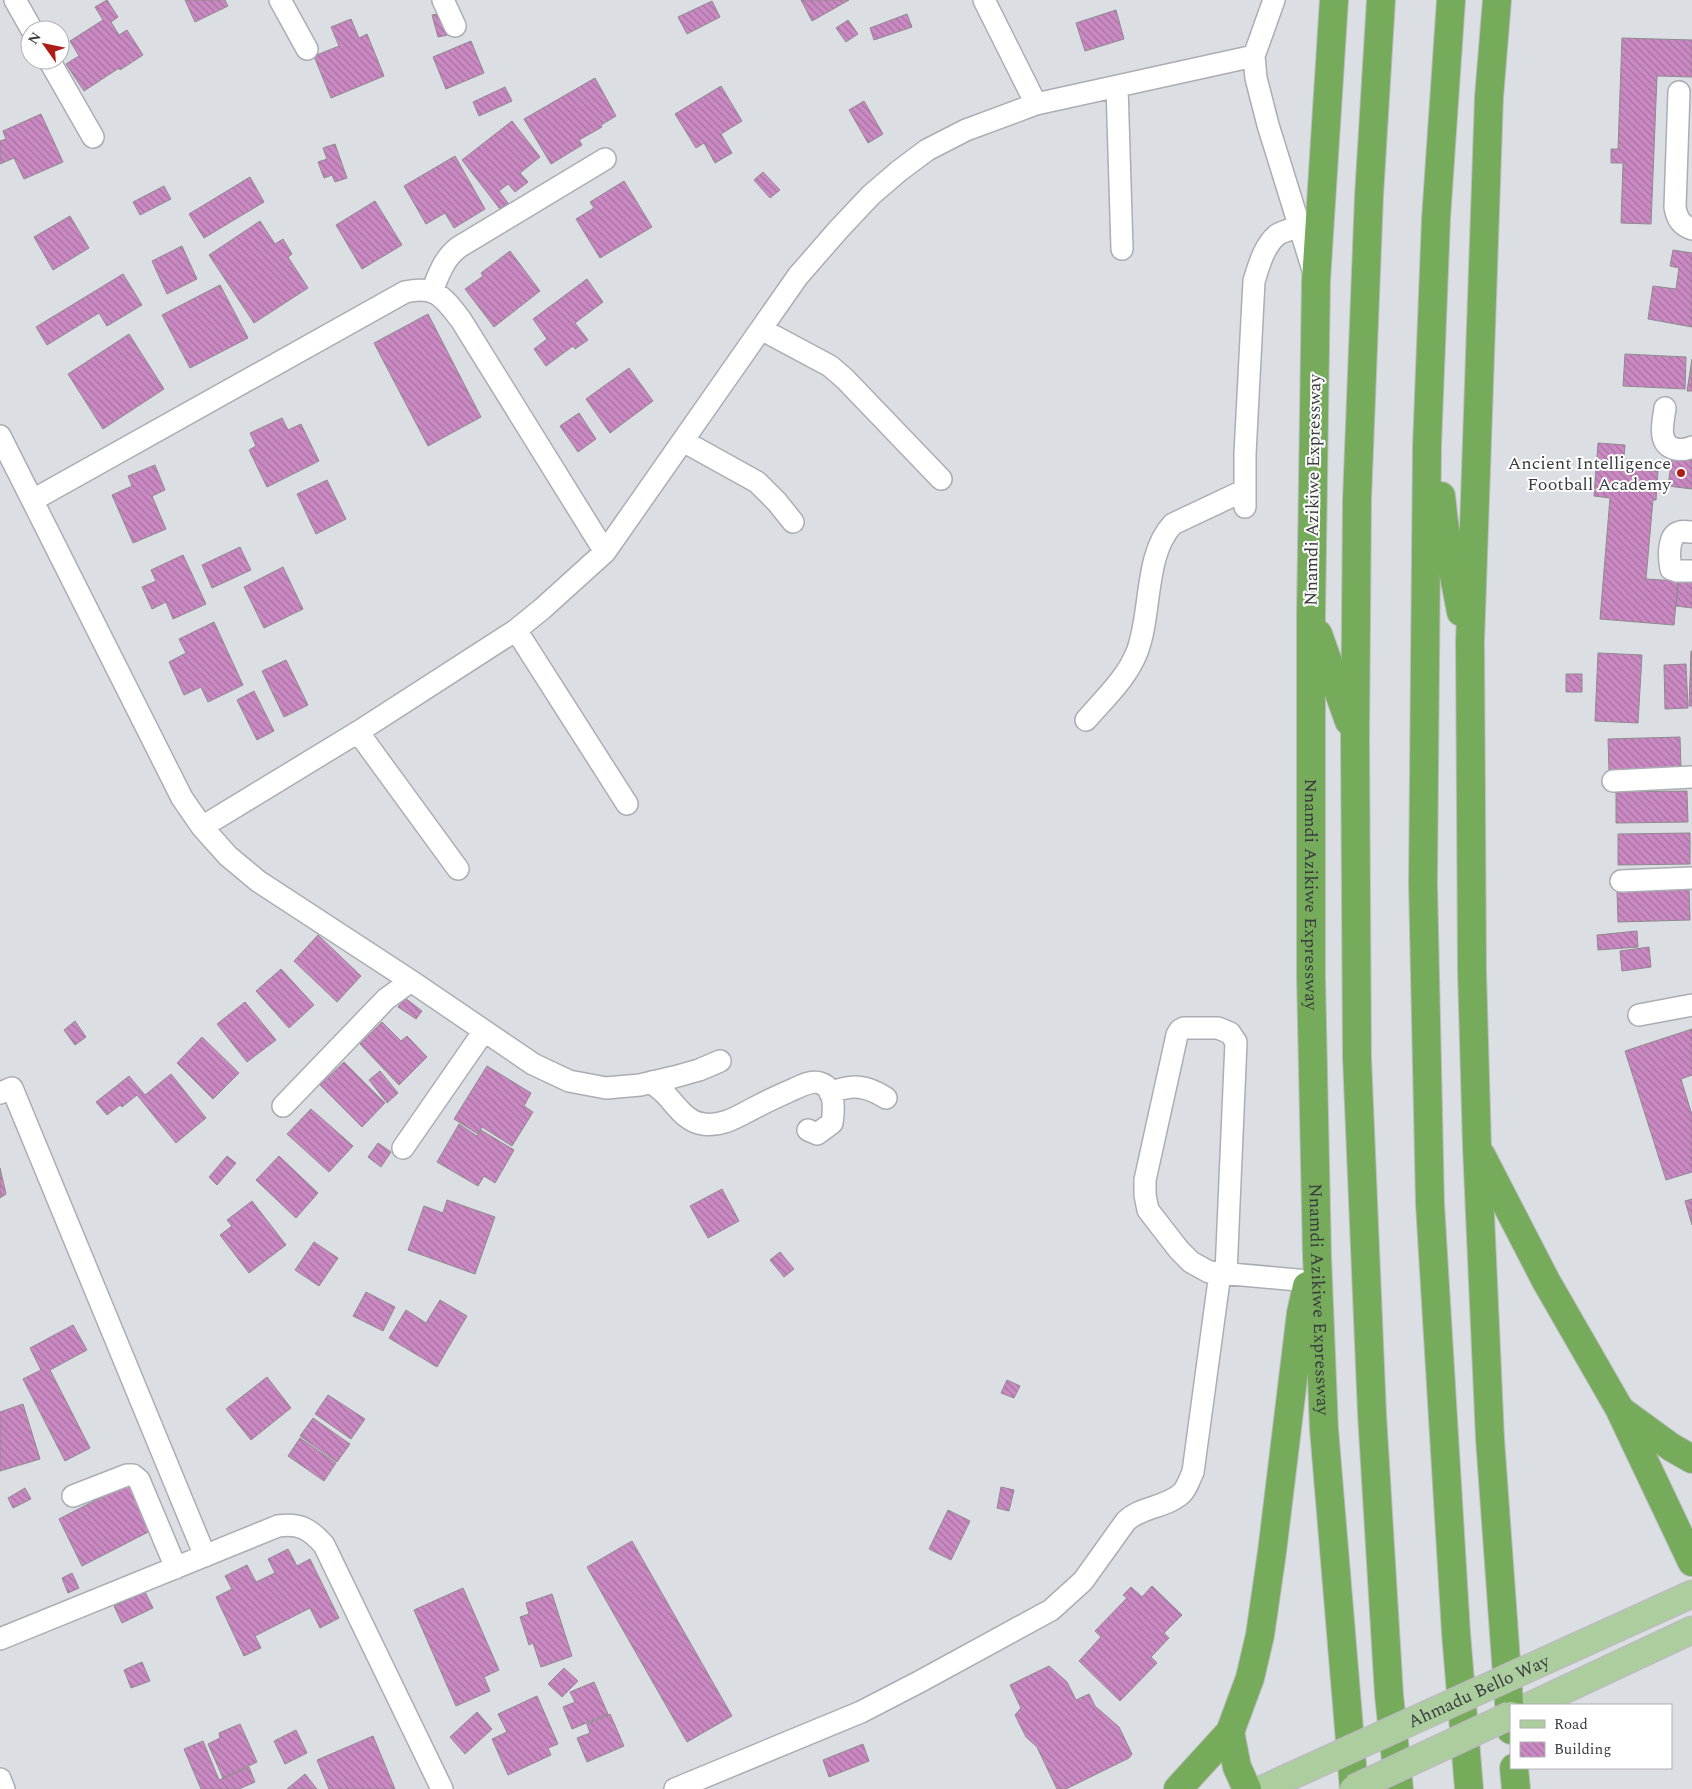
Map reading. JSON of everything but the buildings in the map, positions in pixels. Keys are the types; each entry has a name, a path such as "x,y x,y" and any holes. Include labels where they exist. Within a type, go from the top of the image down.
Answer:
{"highway":[{"name":"Nnamdi Azikiwe Expressway","path":"1334,0 1316,281 1311,614 1313,1268 1324,1429 1354,1789"},
{"path":"1381,0 1369,196 1357,500 1355,738 1356,1058 1372,1414 1389,1695 1399,1789"},
{"path":"1451,0 1436,219 1427,446 1423,882 1430,1204 1454,1604 1469,1789"},
{"path":"1496,0 1489,97 1470,642 1472,972 1477,1146 1490,1439 1510,1716"},
{"path":"1427,446 1436,464 1444,523 1458,600 1470,642"},
{"path":"1311,614 1355,738"},
{"path":"1477,1146 1546,1281 1619,1408 1692,1562"},
{"path":"1178,1789 1230,1732 1250,1678 1260,1635 1272,1552 1301,1313 1313,1268"},
{"path":"1619,1408 1671,1448 1692,1459"},
{"path":"1230,1732 1237,1767 1247,1789"},
{"path":"1514,1769 1516,1789"}],"main road":[{"name":"Ahmadu Bello Way","path":"1263,1789 1692,1594"},
{"name":"Ahmadu Bello Way","path":"1534,1704 1692,1630"},
{"name":"Ahmadu Bello Way","path":"1354,1789 1510,1715"}],"street":[{"path":"15,0 26,20"},
{"path":"280,0 308,49"},
{"path":"443,0 455,26"},
{"path":"984,0 1036,104"},
{"path":"1274,0 1254,56 1256,78 1268,125 1316,281"},
{"path":"202,827 358,732 516,630 606,552 798,276 817,252 871,195 927,150 966,130 1036,104 1254,56"},
{"path":"55,70 92,137"},
{"path":"1117,86 1122,249"},
{"path":"1680,92 1675,207 1677,218 1685,226 1692,229"},
{"path":"432,291 445,262 459,247 605,159"},
{"path":"1086,720 1129,670 1137,653 1142,638 1156,550 1164,534 1173,524 1245,498 1254,281 1259,263 1267,248 1278,234 1300,226"},
{"path":"33,500 405,292 420,289 432,291 446,300 461,320 606,552"},
{"path":"761,330 830,366 845,379 941,479"},
{"path":"1665,408 1663,436 1666,444 1673,449 1692,447"},
{"path":"0,436 178,790 202,827 228,856 258,881 411,981 533,1064 569,1081 606,1088 651,1082 699,1070 720,1061"},
{"path":"683,441 757,482 794,522"},
{"path":"1692,532 1680,532 1674,535 1671,540 1669,562 1671,569 1692,571"},
{"path":"516,630 627,804"},
{"path":"358,732 458,869"},
{"path":"1613,781 1692,776"},
{"path":"1621,881 1692,878"},
{"path":"283,1106 386,999 411,981"},
{"path":"1639,1015 1692,1005"},
{"path":"675,1789 861,1712 1051,1610 1083,1581 1126,1521 1134,1514 1168,1502 1183,1492 1193,1472 1223,1273 1236,1042 1230,1033 1218,1028 1184,1028 1180,1030 1177,1035 1146,1180 1145,1195 1148,1210 1178,1250 1190,1262 1209,1272 1223,1273 1313,1268"},
{"path":"403,1148 484,1031"},
{"path":"651,1082 667,1096 680,1112 692,1121 701,1124 717,1125 733,1120 761,1104 806,1084 819,1082 826,1086 830,1093 834,1107 832,1123 817,1134 808,1130"},
{"path":"830,1093 844,1087 861,1087 873,1089 886,1098"},
{"path":"0,1093 12,1088 206,1556"},
{"path":"73,1496 127,1475 133,1475 139,1480 176,1568"},
{"path":"0,1639 278,1526 292,1524 303,1527 324,1546 442,1789"},
{"path":"0,1779 4,1789"}],"place":[{"name":"Ancient Intelligence Football Academy","path":"1681,473"}]}
